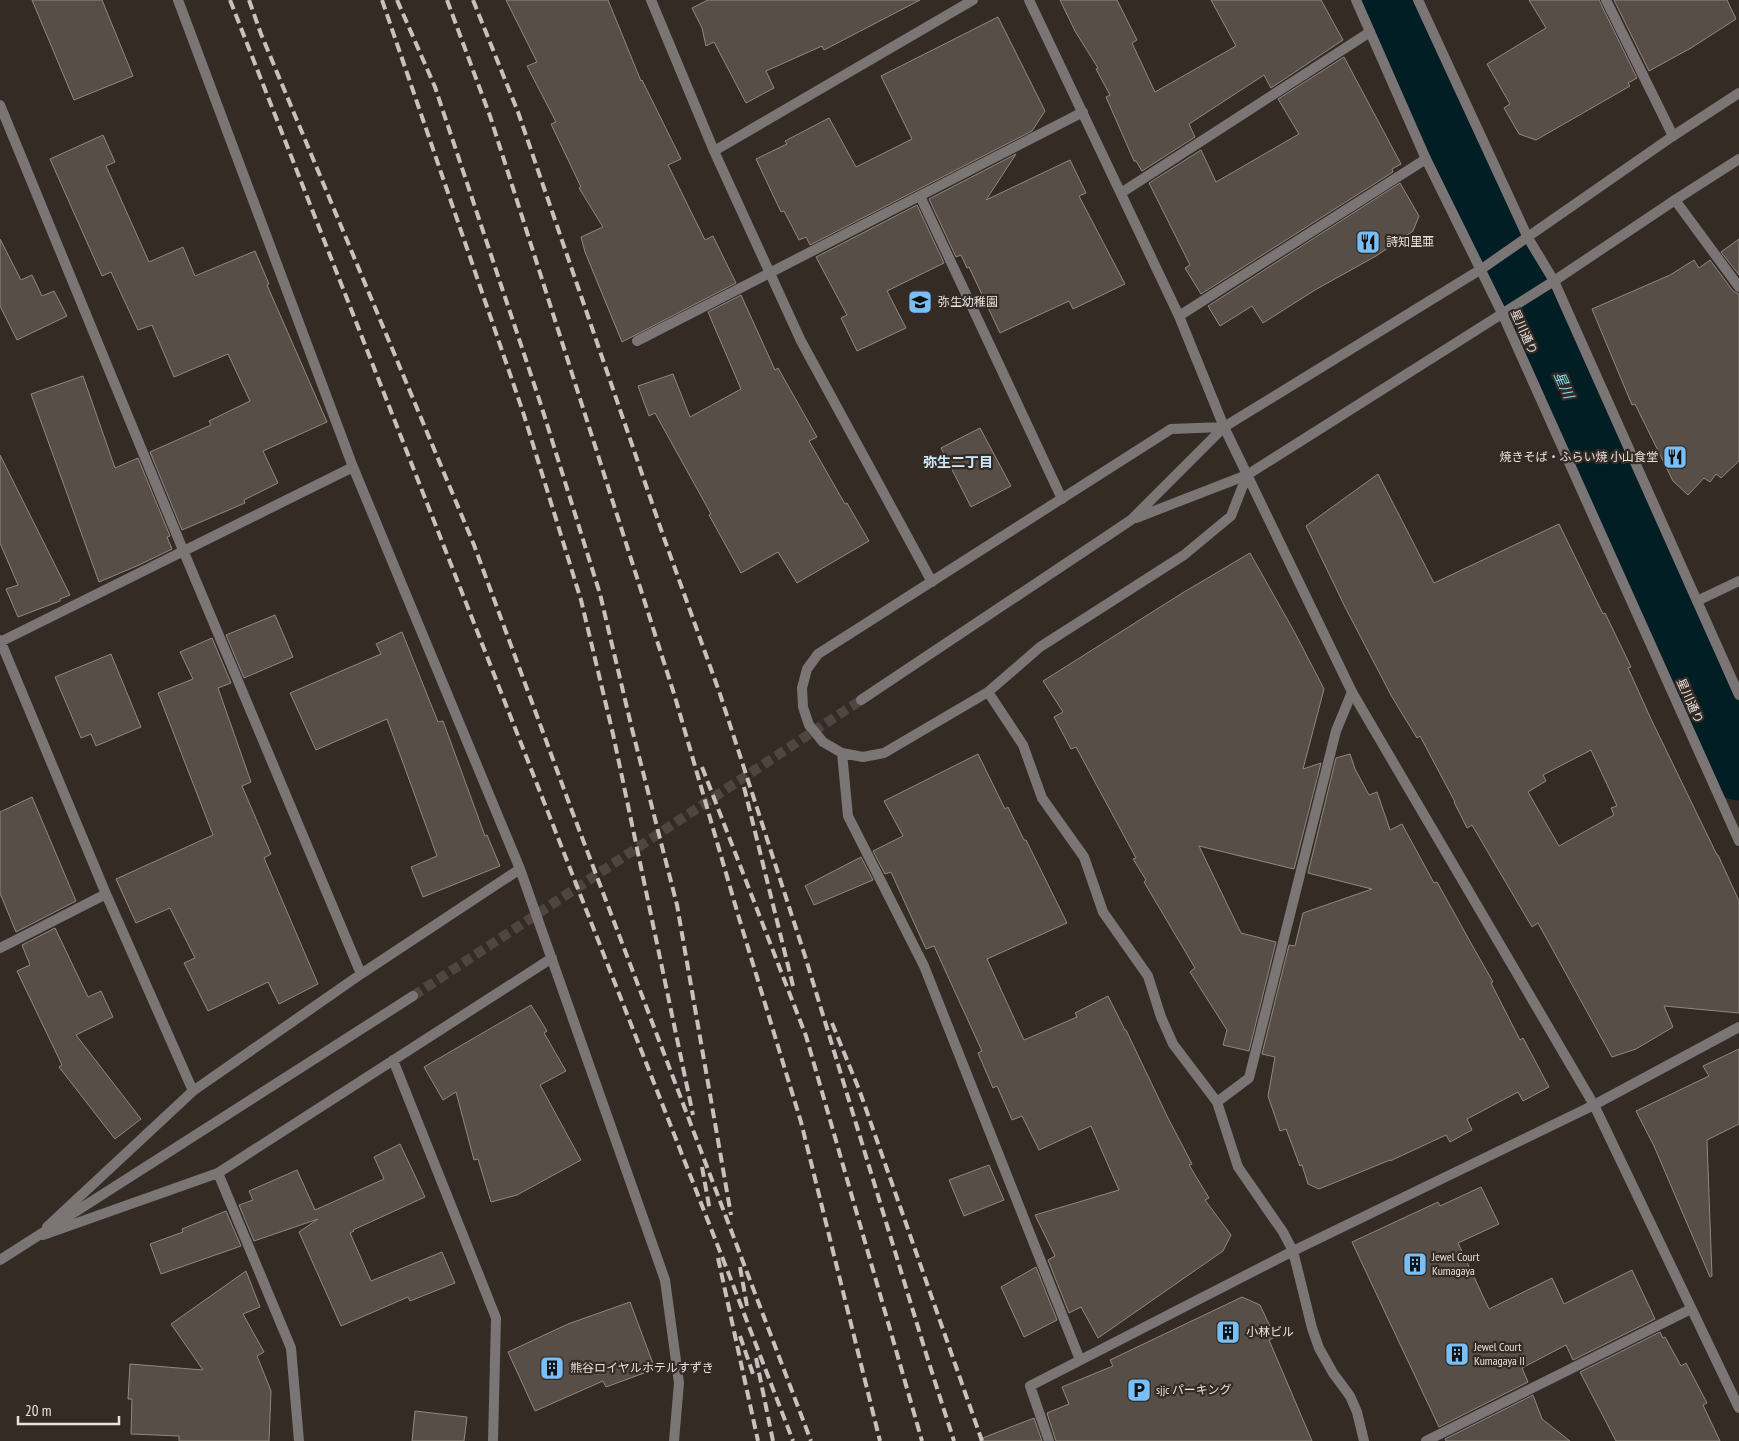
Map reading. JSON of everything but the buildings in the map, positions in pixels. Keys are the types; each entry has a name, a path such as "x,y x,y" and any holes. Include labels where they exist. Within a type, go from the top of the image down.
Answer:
{"street":[{"path":"178,0 353,467 520,869 665,1280 679,1383 674,1441"},
{"path":"651,0 714,151 801,341 932,582"},
{"path":"714,151 973,0"},
{"path":"1029,0 1179,316 1224,427 1352,692 1594,1105 1739,1408"},
{"name":"星川通り","path":"1356,0 1426,159 1502,313 1739,840"},
{"path":"1418,0 1528,238 1554,281 1739,695"},
{"path":"1606,0 1673,136"},
{"path":"1121,193 1370,32"},
{"path":"861,700 1131,520 1224,427 1528,238 1673,136 1739,93"},
{"path":"0,105 183,550 361,974"},
{"path":"637,341 1083,112"},
{"path":"1179,316 1426,159"},
{"path":"1131,520 1247,475 1554,281 1739,159"},
{"path":"920,196 1062,499"},
{"path":"1675,200 1739,287"},
{"path":"1224,427 1171,429 818,654 807,669 802,688 803,707 809,725 823,742 842,753 863,757 884,754 988,692 1040,647 1184,555 1231,516 1247,475"},
{"path":"193,1091 106,894 0,641 353,467"},
{"path":"1697,601 1739,581"},
{"path":"988,692 1023,745 1042,798 1084,857 1103,912 1148,976 1161,1017 1173,1044 1217,1102 1238,1167 1283,1232 1293,1251 1312,1328 1333,1372 1350,1396 1357,1412 1364,1441"},
{"path":"1217,1102 1249,1078 1336,730 1352,692"},
{"path":"842,753 848,816 924,966 1080,1360"},
{"path":"35,1238 193,1091 361,974 520,869"},
{"path":"0,948 106,894"},
{"path":"35,1238 218,1173 552,958"},
{"path":"0,1260 413,996"},
{"path":"1049,1441 1030,1386 1293,1251 1594,1105 1739,1027"},
{"path":"393,1060 496,1318 493,1441"},
{"path":"218,1173 291,1348 298,1441"},
{"path":"1426,1441 1691,1309"}],"waterway":[{"name":"星川","path":"1389,0 1739,770"}],"tunnel":[{"path":"413,996 861,700"}],"railway":[{"path":"230,0 793,1441"},
{"path":"249,0 261,34 474,545 572,811 811,1441"},
{"path":"382,0 523,412 581,600 613,734 693,1115"},
{"path":"397,0 435,87 541,405 600,594 677,905 731,1215"},
{"path":"447,0 490,116 675,697 801,1122 880,1441"},
{"path":"473,0 518,112 664,538 720,694 805,956 954,1441"},
{"path":"702,767 806,1036 922,1441"},
{"path":"744,787 794,990"},
{"path":"832,1023 860,1092 982,1441"},
{"path":"702,1167 710,1211"},
{"path":"718,1258 758,1441"},
{"path":"740,1267 747,1306"},
{"path":"740,1336 753,1374"},
{"path":"756,1358 773,1441"}],"place":[{"name":"詩知里亜","path":"1368,242"},
{"name":"弥生幼稚園","path":"920,302"},
{"name":"焼きそば・ふらい焼 小山食堂","path":"1675,457"},
{"name":"Jewel Court Kumagaya","path":"1415,1264"},
{"name":"小林ビル","path":"1228,1332"},
{"name":"Jewel Court Kumagaya II","path":"1457,1354"},
{"name":"熊谷ロイヤルホテルすずき","path":"552,1368"},
{"name":"sjjc パーキング","path":"1139,1390"}],"district":[{"name":"弥生二丁目","path":"958,462"}]}
